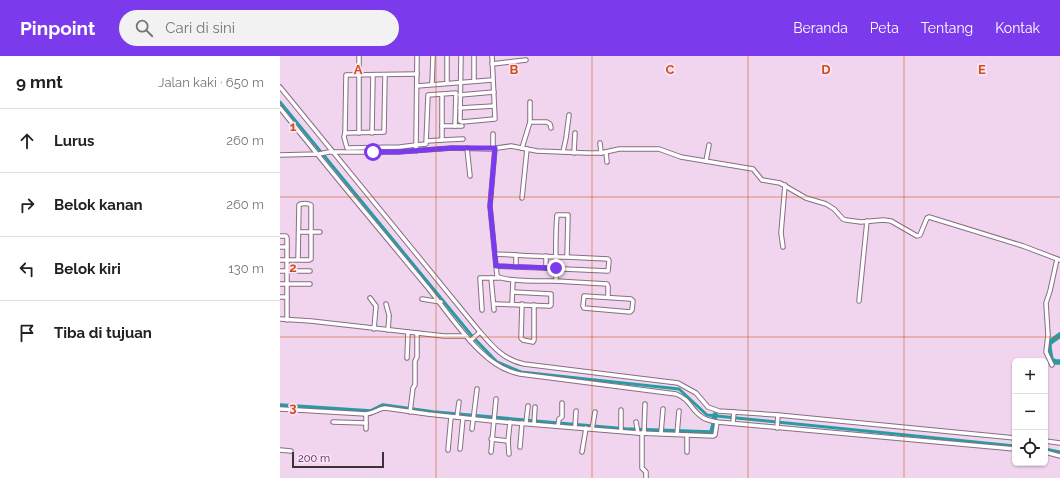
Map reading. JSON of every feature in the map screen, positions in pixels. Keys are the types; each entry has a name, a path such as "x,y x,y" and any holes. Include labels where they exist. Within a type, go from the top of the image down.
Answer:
{"street":[{"path":"359,56 359,133"},
{"path":"416,151 417,56"},
{"path":"432,84 433,56"},
{"path":"446,56 447,84"},
{"path":"461,56 460,121 462,122 494,119 492,56"},
{"path":"474,56 474,81"},
{"path":"492,64 520,58 526,60"},
{"path":"347,148 344,137 346,75 417,74"},
{"path":"372,133 373,75"},
{"path":"345,133 384,132 385,75"},
{"path":"417,86 492,80"},
{"path":"280,87 331,152 479,333 503,356 519,363 678,383 696,393 708,407 734,413 1012,438"},
{"path":"460,95 494,92"},
{"path":"338,152 347,148 400,147 426,144 428,95 456,93 455,126"},
{"path":"442,94 442,140"},
{"path":"522,148 530,122 530,102"},
{"path":"460,108 494,106"},
{"path":"280,108 441,302 478,350 493,363 505,370 515,373 676,394 682,396 688,401 701,417 706,420 717,422 733,422 1012,449"},
{"path":"563,152 569,115"},
{"path":"530,122 546,121 550,124 551,128"},
{"path":"442,126 462,126"},
{"path":"574,153 575,133"},
{"path":"493,134 494,148 490,206 496,274 499,278"},
{"path":"426,141 463,140"},
{"path":"600,144 601,153"},
{"path":"706,162 709,145"},
{"path":"280,155 318,154 331,152 494,148 511,146 537,151 574,153 601,153 619,150 659,149 680,157 753,169 762,180 785,185 806,198 826,204 846,220 861,222 883,220 891,221 917,236 920,236 926,218 929,217 1023,246 1059,259 1046,303 1048,335 1046,352 1052,365"},
{"path":"468,148 470,176"},
{"path":"522,198 527,149"},
{"path":"606,152 607,162"},
{"path":"783,247 781,226 785,185"},
{"path":"280,260 298,260 311,259 311,205 308,204 299,205 298,260"},
{"path":"556,281 556,228 557,215 559,214 568,216 566,257"},
{"path":"859,301 867,221"},
{"path":"299,232 320,232"},
{"path":"280,236 287,237 286,320"},
{"path":"280,247 287,247"},
{"path":"495,254 608,259 609,261 608,270 496,266"},
{"path":"516,255 516,267"},
{"path":"546,256 546,268"},
{"path":"280,271 310,271"},
{"path":"482,310 479,280 481,278 607,284 608,297"},
{"path":"491,278 494,310"},
{"path":"512,304 513,280"},
{"path":"280,284 310,284"},
{"path":"494,304 551,306 551,294 513,292"},
{"path":"584,296 608,297 632,300 632,311 583,307 584,296"},
{"path":"280,297 287,297"},
{"path":"370,298 376,306 374,328"},
{"path":"422,299 441,302"},
{"path":"386,304 389,316 388,330"},
{"path":"522,304 521,338 523,340 533,342 534,305"},
{"path":"280,319 448,337 466,336"},
{"path":"407,358 408,332"},
{"path":"411,409 413,388 415,383 415,362 417,358 417,333"},
{"path":"471,340 479,333"},
{"path":"472,429 477,389"},
{"path":"491,452 491,439 496,399"},
{"path":"457,416 458,402"},
{"path":"558,425 559,419 562,418 562,403"},
{"path":"645,404 641,432 642,468 646,472 646,478"},
{"path":"520,448 528,406"},
{"path":"280,409 366,414 376,412 383,408 395,408 411,409 451,417 474,417 510,422 714,436 717,422"},
{"path":"534,423 535,408"},
{"path":"661,432 663,409"},
{"path":"621,410 621,430"},
{"path":"576,411 576,426"},
{"path":"677,433 679,411"},
{"path":"592,428 595,412"},
{"path":"733,422 734,413"},
{"path":"366,414 366,429"},
{"path":"777,427 778,416"},
{"path":"448,450 451,417"},
{"path":"460,448 463,418"},
{"path":"333,422 366,423"},
{"path":"509,454 508,441 510,422"},
{"path":"636,422 641,432"},
{"path":"582,452 586,428"},
{"path":"687,435 687,452"},
{"path":"491,439 508,441"},
{"path":"1048,441 1060,443"},
{"path":"280,450 291,451"},
{"path":"1048,453 1060,456"}],"waterway":[{"path":"280,102 472,336 497,362 521,372 679,389 707,415 1012,446"},
{"path":"1060,335 1049,343 1051,360 1060,362"},
{"path":"280,406 371,412 383,406 433,413 625,430 710,433 712,432 714,424"},
{"path":"714,419 715,415"},
{"path":"1048,450 1060,452"}],"route":[{"path":"373,152 384,153 452,148 495,148 490,206 496,266 556,268"}]}
